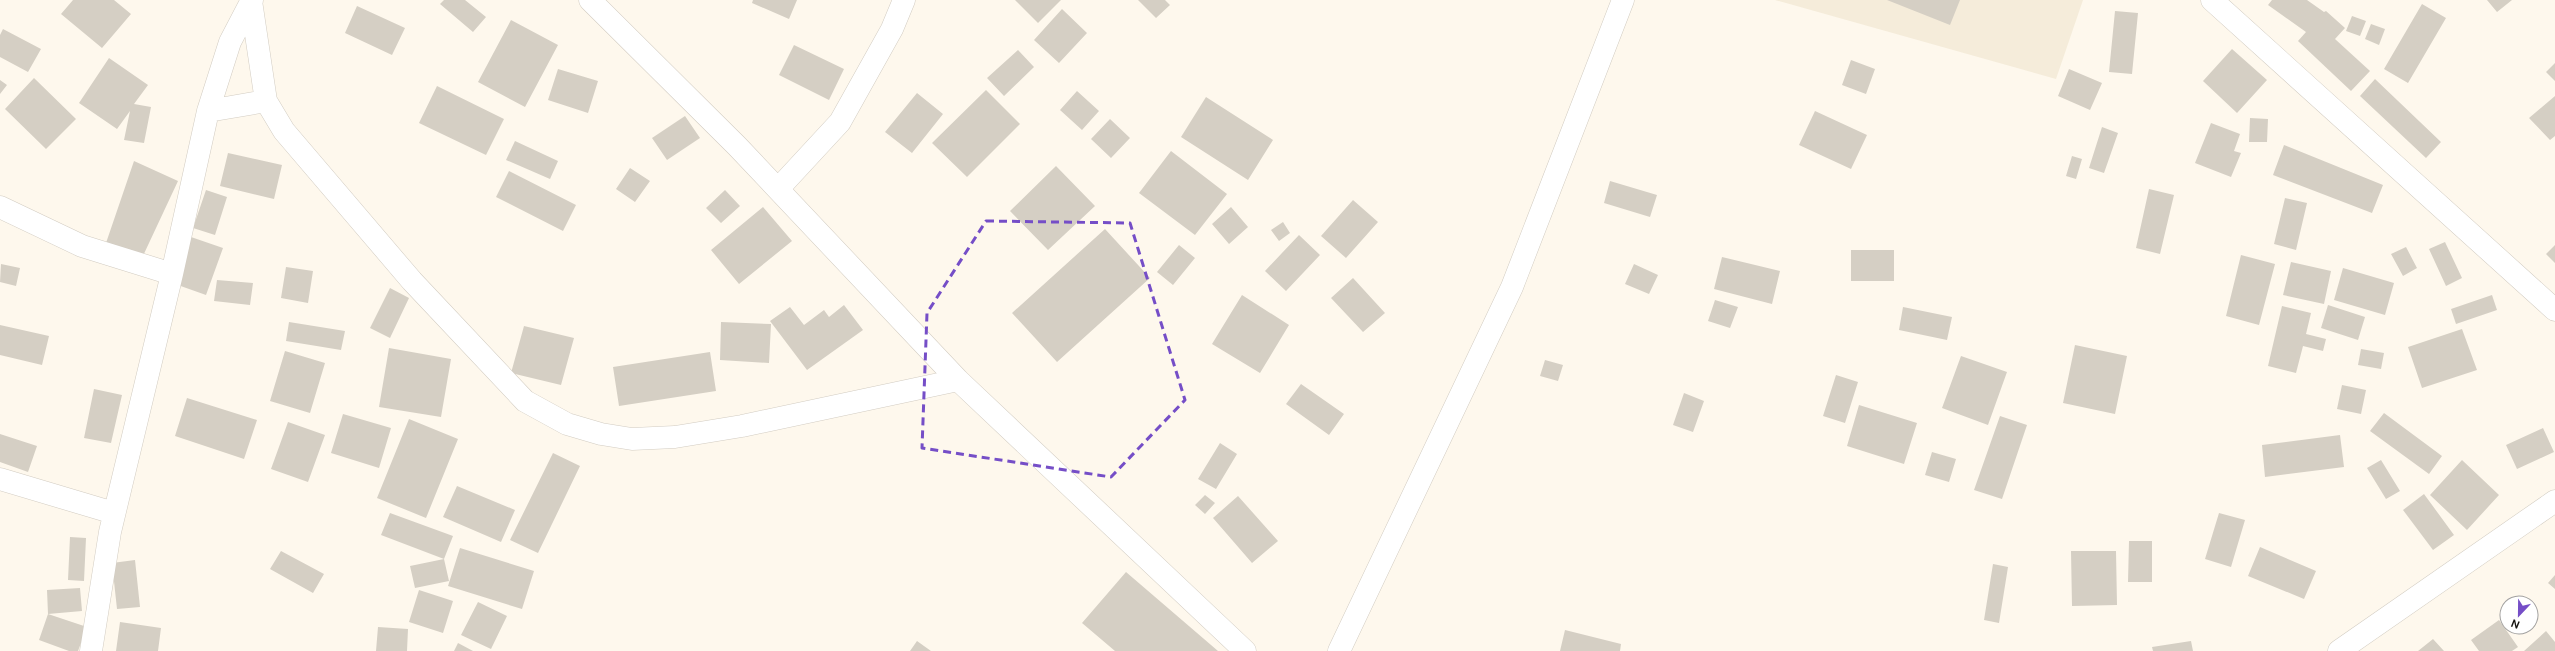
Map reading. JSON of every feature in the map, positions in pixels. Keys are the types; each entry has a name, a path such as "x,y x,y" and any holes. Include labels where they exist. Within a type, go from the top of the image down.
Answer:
{"street":[{"path":"590,0 778,189 958,380 1245,651"},
{"path":"778,189 840,122 892,29 904,0"},
{"path":"1339,651 1512,287 1623,0"},
{"path":"2212,0 2555,310"},
{"path":"251,1 266,101 284,132 418,286 525,401 567,424 601,434 632,439 675,437 742,426 958,380"},
{"path":"91,651 114,512 172,274 208,111 230,42 251,1"},
{"path":"208,111 266,101"},
{"path":"0,207 82,246 172,274"},
{"path":"0,479 114,512"},
{"path":"2339,651 2555,501"}],"highlighted area":[{"path":"986,221 1130,223 1185,400 1111,477 922,448 927,313"}],"shaded area":[{"path":"1775,0 2083,0 2056,79"}],"building":[{"path":"73,0 114,0 131,14 102,48 61,14"},
{"path":"444,0 465,0 486,17 473,32 440,4"},
{"path":"753,0 797,0 789,19 752,3"},
{"path":"1015,0 1061,0 1038,23"},
{"path":"1138,0 1165,0 1170,5 1156,18"},
{"path":"1887,0 1960,0 1950,25"},
{"path":"2272,0 2307,0 2324,12 2326,11 2345,28 2335,39 2370,71 2351,91 2298,41 2306,32 2268,5"},
{"path":"2487,0 2512,0 2497,12"},
{"path":"2422,4 2446,18 2408,83 2384,69"},
{"path":"357,6 405,28 392,55 345,33"},
{"path":"1062,9 1087,33 1059,63 1034,40"},
{"path":"2115,11 2138,13 2132,74 2109,72"},
{"path":"2352,16 2366,21 2360,36 2346,31"},
{"path":"511,20 558,45 525,107 478,82"},
{"path":"2371,24 2385,29 2379,45 2365,39"},
{"path":"3,29 41,49 28,72 0,57 0,35"},
{"path":"794,45 844,69 829,100 779,75"},
{"path":"2232,49 2267,80 2237,113 2203,81"},
{"path":"1018,50 1034,67 1004,96 987,78"},
{"path":"109,58 148,85 134,104 151,107 144,143 124,140 130,111 117,129 79,103"},
{"path":"1851,60 1875,69 1866,94 1842,85"},
{"path":"2555,63 2555,81 2546,72"},
{"path":"558,69 598,81 588,113 548,100"},
{"path":"2069,69 2102,83 2090,110 2058,96"},
{"path":"34,78 76,119 46,149 5,109"},
{"path":"2375,79 2441,142 2426,158 2360,96"},
{"path":"0,80 7,85 0,94"},
{"path":"437,86 504,119 486,155 419,123"},
{"path":"986,90 1020,124 967,177 932,143"},
{"path":"1077,91 1099,111 1082,130 1060,110"},
{"path":"917,93 943,114 912,153 885,132"},
{"path":"2555,96 2555,136 2550,140 2529,118"},
{"path":"1206,97 1273,140 1248,180 1181,137"},
{"path":"1815,111 1867,135 1851,169 1799,145"},
{"path":"685,116 700,138 667,160 652,138"},
{"path":"2250,118 2268,119 2267,142 2249,142"},
{"path":"1110,119 1130,138 1111,158 1091,139"},
{"path":"2211,123 2240,134 2234,151 2241,153 2231,177 2195,163"},
{"path":"2102,127 2118,133 2104,173 2089,168"},
{"path":"515,141 558,161 550,179 506,160"},
{"path":"2284,145 2383,185 2372,213 2273,175"},
{"path":"1171,151 1227,194 1195,235 1139,193"},
{"path":"228,153 282,165 274,199 220,186"},
{"path":"2072,156 2082,159 2076,179 2066,176"},
{"path":"134,161 178,181 142,258 106,243"},
{"path":"1056,166 1095,206 1048,250 1010,211"},
{"path":"630,168 650,181 635,202 616,189"},
{"path":"509,171 576,205 563,231 496,197"},
{"path":"1610,181 1657,195 1650,217 1604,203"},
{"path":"2149,189 2174,195 2160,254 2136,248"},
{"path":"206,190 227,197 215,235 193,228"},
{"path":"725,190 740,206 721,223 706,208"},
{"path":"2285,198 2307,203 2296,250 2274,244"},
{"path":"1353,200 1378,222 1346,258 1321,236"},
{"path":"763,207 792,241 739,284 711,250"},
{"path":"1231,207 1248,227 1229,244 1212,224"},
{"path":"1283,222 1290,233 1279,241 1271,230"},
{"path":"1105,229 1150,278 1057,362 1012,313"},
{"path":"1299,235 1320,255 1286,291 1265,271"},
{"path":"191,237 223,248 206,295 175,284"},
{"path":"2445,242 2462,278 2446,286 2429,249"},
{"path":"1179,245 1195,258 1173,285 1157,272"},
{"path":"2555,245 2555,263 2546,254"},
{"path":"2406,247 2417,268 2403,276 2391,254"},
{"path":"1851,250 1894,250 1894,281 1851,281"},
{"path":"2241,255 2275,264 2259,325 2226,316"},
{"path":"1722,257 1780,271 1772,304 1714,289"},
{"path":"2291,262 2331,271 2324,304 2283,295"},
{"path":"1,264 20,268 16,286 0,282"},
{"path":"1634,264 1658,275 1649,294 1625,284"},
{"path":"286,267 313,271 308,303 281,298"},
{"path":"2343,268 2394,283 2385,315 2334,300"},
{"path":"1353,278 1385,313 1363,332 1331,298"},
{"path":"217,280 253,283 250,305 214,301"},
{"path":"390,288 409,298 390,338 370,328"},
{"path":"1242,295 1289,325 1260,373 1212,344"},
{"path":"2492,295 2497,310 2456,324 2451,309"},
{"path":"1715,300 1738,307 1730,328 1708,321"},
{"path":"844,305 863,330 807,370 770,321 790,307 804,325 824,310 829,317"},
{"path":"2328,305 2365,317 2358,340 2321,328"},
{"path":"2282,306 2311,313 2306,334 2326,339 2323,351 2303,346 2296,373 2268,366"},
{"path":"1903,307 1952,317 1947,340 1899,330"},
{"path":"289,322 345,331 341,350 286,341"},
{"path":"721,322 771,324 769,363 720,360"},
{"path":"0,325 49,336 42,365 0,355"},
{"path":"524,326 574,338 561,385 511,373"},
{"path":"2462,329 2477,370 2422,388 2408,347"},
{"path":"2075,345 2127,356 2115,414 2063,403"},
{"path":"389,348 451,359 441,417 379,407"},
{"path":"2361,349 2384,353 2381,369 2358,365"},
{"path":"285,351 325,363 310,413 270,401"},
{"path":"710,352 716,391 619,406 613,367"},
{"path":"1961,356 2007,372 1988,425 1942,408"},
{"path":"1545,360 1563,365 1558,381 1540,376"},
{"path":"1836,375 1858,382 1845,423 1823,416"},
{"path":"1301,384 1344,414 1329,435 1286,404"},
{"path":"2342,385 2366,390 2361,414 2337,409"},
{"path":"94,389 122,395 111,443 84,438"},
{"path":"1684,393 1704,401 1693,432 1673,425"},
{"path":"187,398 257,420 244,459 175,436"},
{"path":"1859,405 1917,423 1904,464 1847,446"},
{"path":"2384,413 2442,456 2429,474 2370,431"},
{"path":"343,414 391,428 379,468 331,453"},
{"path":"2000,416 2027,425 2002,499 1974,490"},
{"path":"409,419 458,439 426,518 377,498"},
{"path":"288,422 325,435 308,482 271,469"},
{"path":"2543,428 2554,452 2517,469 2506,445"},
{"path":"0,434 37,446 28,472 0,462"},
{"path":"2340,435 2344,467 2265,477 2262,445"},
{"path":"1220,443 1237,454 1216,489 1198,479"},
{"path":"1932,452 1956,459 1949,482 1925,475"},
{"path":"553,453 580,466 538,553 510,540"},
{"path":"2381,460 2400,491 2386,499 2367,468"},
{"path":"2462,460 2499,495 2467,530 2430,495"},
{"path":"457,486 515,510 501,542 443,517"},
{"path":"2424,494 2454,535 2433,550 2403,510"},
{"path":"1205,495 1215,503 1205,514 1195,505"},
{"path":"1238,496 1278,541 1252,563 1213,518"},
{"path":"390,513 453,536 444,559 381,535"},
{"path":"2219,513 2245,520 2231,567 2205,559"},
{"path":"70,537 86,538 84,581 68,580"},
{"path":"2129,541 2152,541 2152,582 2128,582"},
{"path":"2260,547 2316,571 2304,599 2248,576"},
{"path":"460,548 534,571 522,609 448,586"},
{"path":"281,551 324,574 313,593 270,569"},
{"path":"2071,551 2116,551 2117,605 2072,606"},
{"path":"444,559 449,581 415,588 410,566"},
{"path":"135,560 140,607 117,609 112,563"},
{"path":"1993,564 2008,567 1999,623 1984,620"},
{"path":"1126,572 1218,651 1115,651 1082,623"},
{"path":"2555,575 2555,589 2548,583"},
{"path":"80,588 82,611 48,614 47,590"},
{"path":"419,590 453,601 443,633 409,622"},
{"path":"478,602 507,616 491,649 461,635"},
{"path":"48,614 87,627 78,651 69,651 39,640"},
{"path":"2499,620 2499,635 2510,635 2518,647 2512,651 2479,651 2471,640"},
{"path":"120,622 161,628 158,651 116,651"},
{"path":"378,627 408,629 407,651 376,651"},
{"path":"1565,630 1621,644 1620,651 1560,651"},
{"path":"2546,631 2555,642 2555,651 2524,651"},
{"path":"2433,639 2444,651 2418,651"},
{"path":"917,641 931,651 910,651"},
{"path":"2191,641 2193,651 2153,651 2152,647"},
{"path":"458,643 473,651 454,651"}]}
